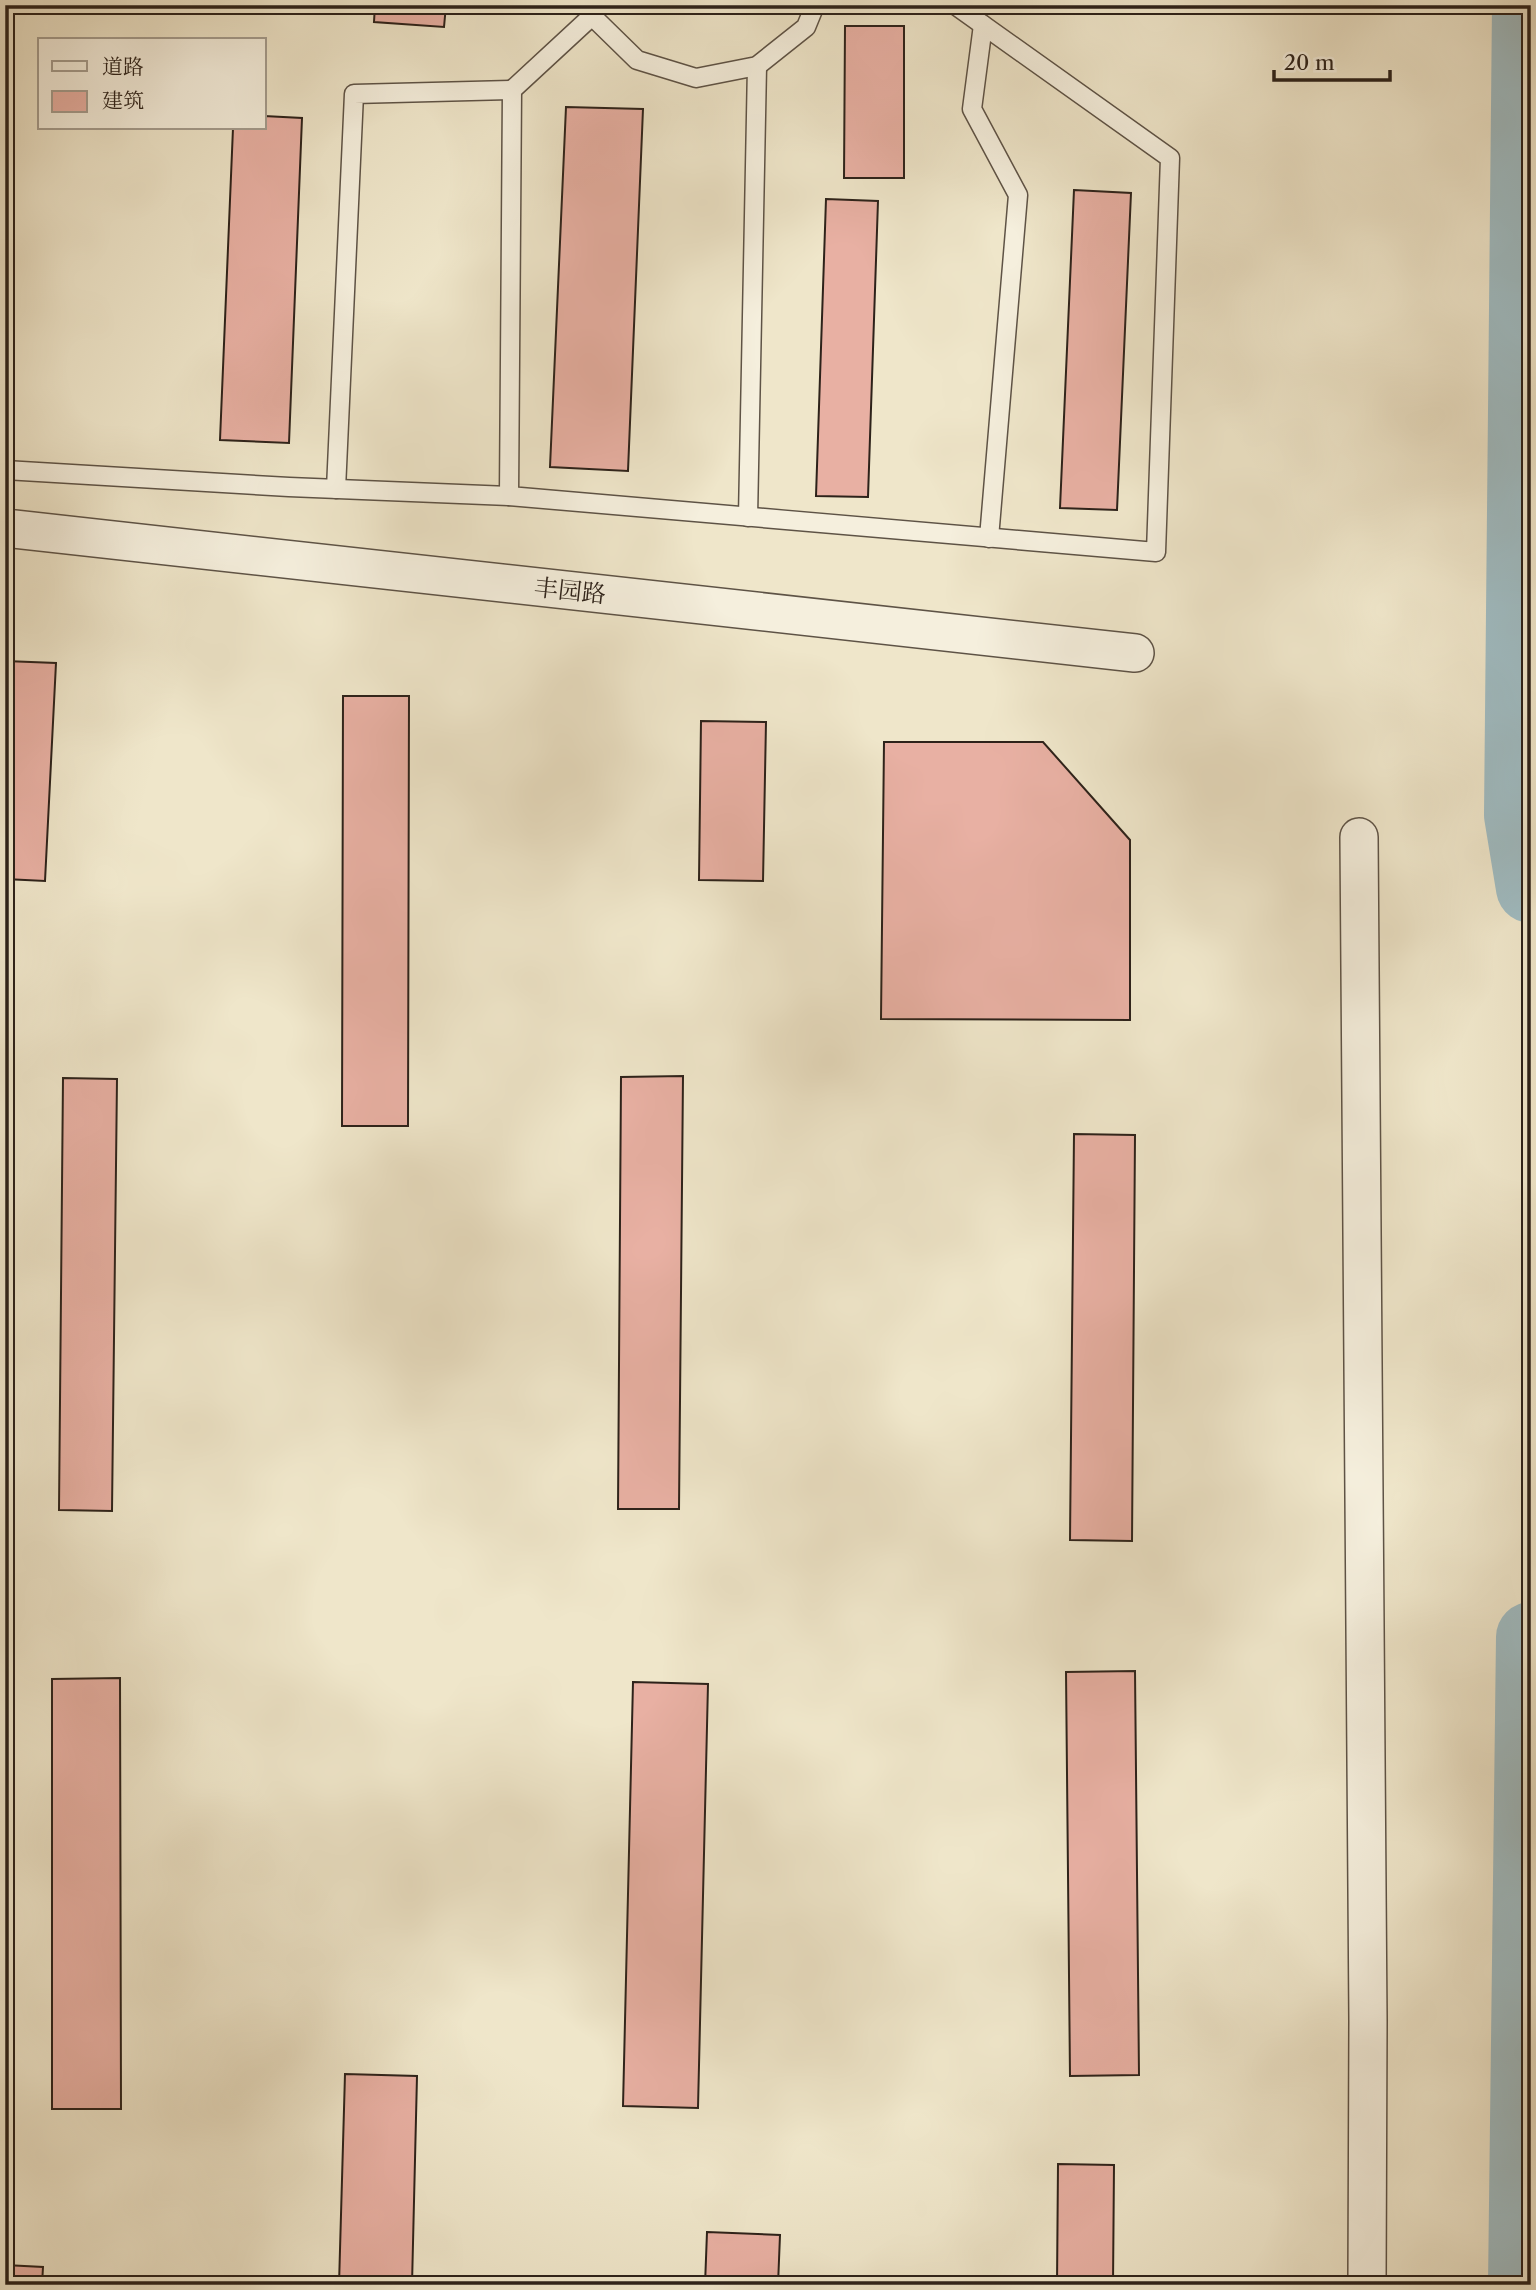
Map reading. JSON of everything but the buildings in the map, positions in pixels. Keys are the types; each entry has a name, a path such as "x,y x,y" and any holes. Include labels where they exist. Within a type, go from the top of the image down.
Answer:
{"street":[{"name":"丰园路","path":"5,528 1135,653"},
{"path":"1359,837 1368,2021 1367,2285"}],"lane":[{"path":"336,489 354,94 512,90 590,11 637,60 696,78 757,66 806,27 815,5"},
{"path":"5,470 509,496 1156,552 1170,158 955,5"},
{"path":"984,25 972,109 1018,195 989,538"},
{"path":"748,517 757,66"},
{"path":"509,496 512,90"}],"waterway":[{"path":"1527,5 1519,815 1531,888"},
{"path":"1523,2285 1531,1637"}]}
